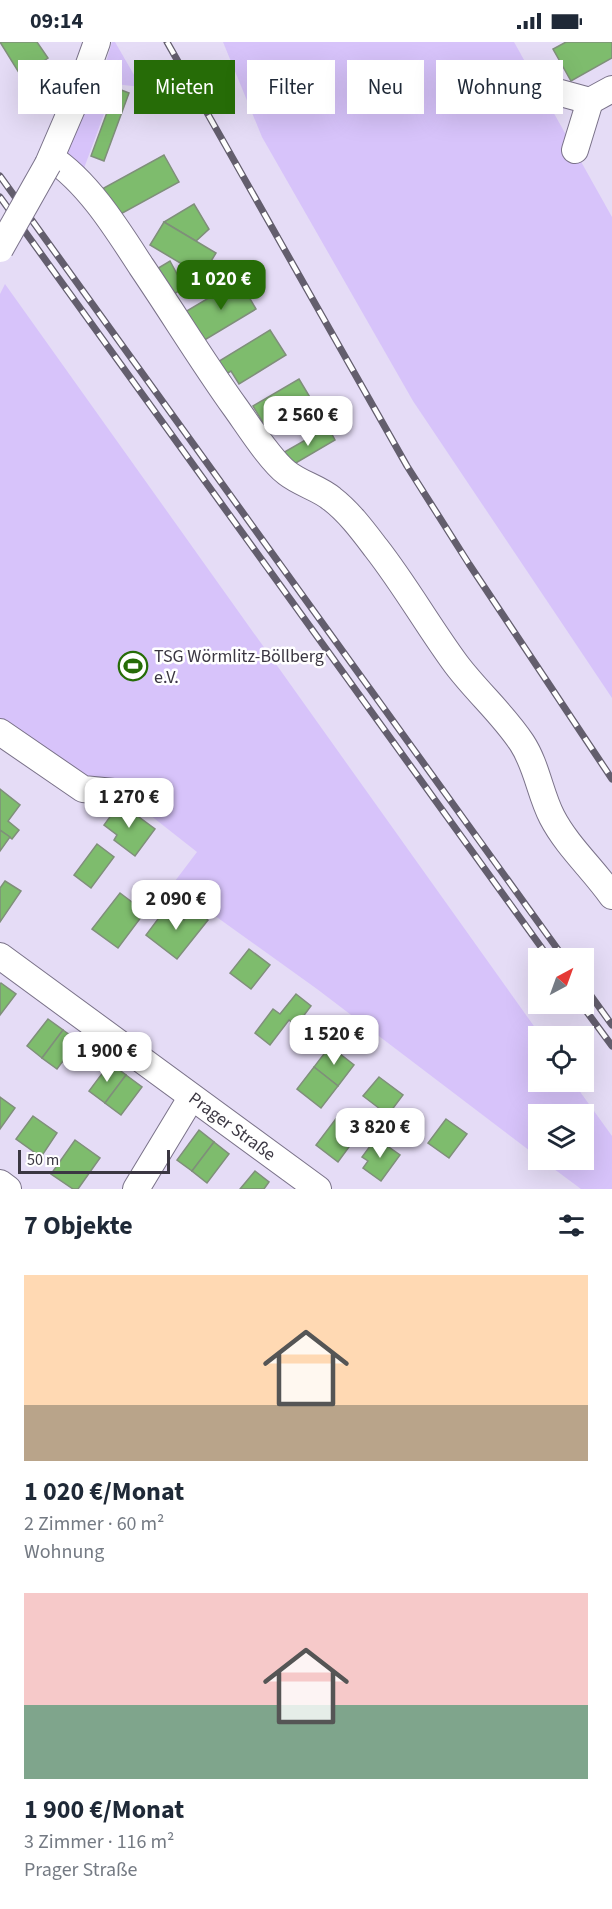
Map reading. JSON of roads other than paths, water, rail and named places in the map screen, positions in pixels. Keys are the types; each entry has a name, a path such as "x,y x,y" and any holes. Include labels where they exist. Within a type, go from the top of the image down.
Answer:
{"street":[{"path":"0,249 50,161 97,42"},
{"path":"563,92 601,95 575,150"},
{"path":"50,161 63,166 104,213 234,406 285,472 331,497 349,514 377,548 465,676 513,729 535,768 551,815 563,836 612,896"},
{"path":"0,732 83,789 144,795"},
{"name":"Prager Straße","path":"0,956 318,1189"},
{"path":"136,1189 191,1098"},
{"path":"0,1183 8,1189"}],"railway":[{"path":"167,42 407,466 469,564 612,779"},
{"path":"0,176 557,948"},
{"path":"0,197 542,948"},
{"path":"594,1000 612,1025"},
{"path":"588,1014 612,1046"}],"place":[{"name":"TSG Wörmlitz-Böllberg e.V.","path":"133,666"}]}
